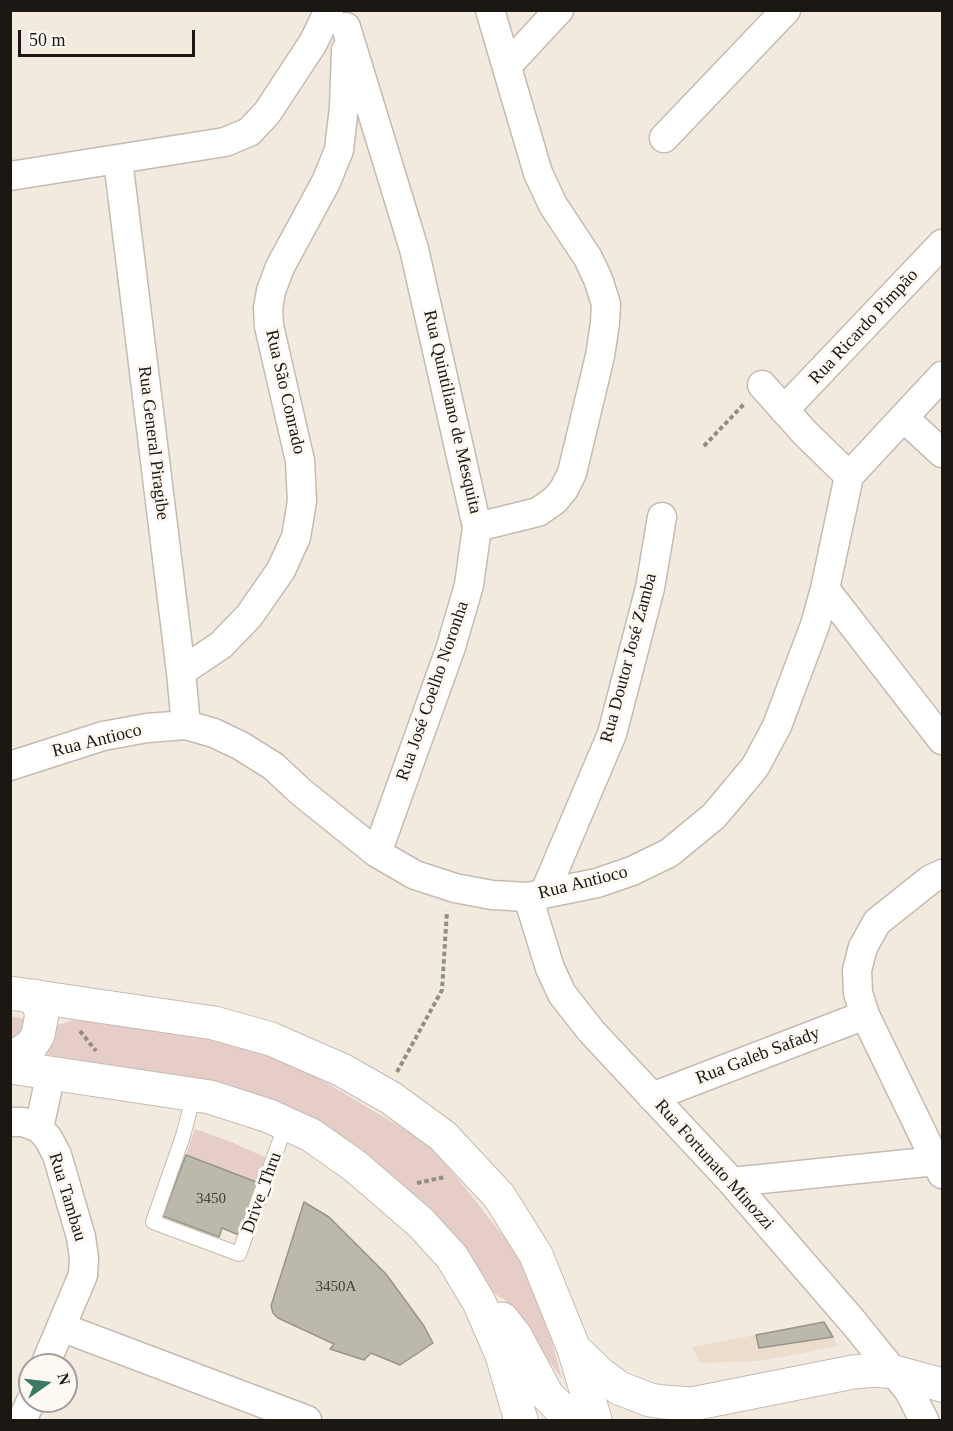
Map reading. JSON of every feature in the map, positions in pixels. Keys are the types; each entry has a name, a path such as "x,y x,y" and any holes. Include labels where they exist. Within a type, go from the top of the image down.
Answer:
{"main road":[{"path":"10,1060 31,1046 38,1035 42,1014 22,995"},
{"path":"22,995 214,1023 271,1039 342,1070 391,1098 443,1136 499,1196 536,1255 574,1349 595,1420"},
{"path":"10,1067 210,1097 269,1116 311,1135 355,1166 421,1223 452,1257 479,1302 502,1355 521,1420"},
{"path":"479,1302 509,1326 554,1404 579,1420"},
{"path":"574,1349 619,1388 650,1400 692,1404 853,1372 875,1370 894,1371 942,1385"},
{"path":"665,1420 692,1404"}],"street":[{"name":"Rua Quintiliano de Mesquita","path":"340,16 414,249 477,526 538,512 555,500 564,489 572,473 600,356 606,304 588,258 553,205 538,173 490,10"},
{"path":"507,66 559,10"},
{"path":"664,138 786,10"},
{"path":"10,176 225,142 249,132 267,113 314,43 340,16"},
{"name":"Rua São Conrado","path":"181,672 221,645 249,616 281,570 296,537 302,501 300,461 269,326 268,308 280,267 326,182 339,150 344,106 340,16"},
{"name":"Rua General Piragibe","path":"118,160 186,725"},
{"name":"Rua Ricardo Pimpão","path":"784,410 942,244"},
{"path":"762,385 849,476 942,376"},
{"path":"904,418 942,453"},
{"name":"Rua Antioco","path":"10,766 103,736 147,728 186,725 214,733 241,746 273,766 301,792 377,853 415,875 455,888 492,895 536,896 597,883 632,871 669,853 714,816 755,767 777,726 815,626 849,476"},
{"name":"Rua Doutor José Zamba","path":"536,896 612,734 650,588 662,518"},
{"name":"Rua José Coelho Noronha","path":"377,853 451,647 469,585 477,526"},
{"path":"825,589 942,740"},
{"path":"732,1182 939,1167 865,1015 858,993 857,970 863,947 877,922 931,879 942,874"},
{"name":"Rua Fortunato Minozzi","path":"536,896 550,968 562,994 591,1031 732,1182 894,1371 909,1391 924,1420"},
{"name":"Rua Galeb Safady","path":"652,1096 865,1015"},
{"path":"10,1122 23,1122 39,1128 51,1073"},
{"name":"Rua Tambau","path":"39,1128 48,1138 57,1155 81,1237 84,1258 83,1275 50,1353"},
{"path":"61,1327 307,1420"}],"lane":[{"name":"Drive_Thru","path":"194,1094 183,1136 153,1222 239,1254 286,1124"}],"path":[{"path":"704,446 762,385"},
{"path":"397,1072 442,990 447,900"},
{"path":"80,1030 120,1083"},
{"path":"384,1191 446,1177"}],"shaded area":[{"path":"11,1016 29,1020 11,1048"},
{"path":"75,1020 207,1037 260,1052 310,1073 419,1138 438,1154 516,1252 542,1304 562,1379 505,1300 480,1285 389,1175 42,1052 57,1025"},
{"path":"195,1129 267,1158 259,1183 186,1155"},
{"path":"824,1322 838,1346 760,1361 700,1363 692,1347"}],"building":[{"path":"186,1155 259,1183 239,1235 222,1228 219,1237 163,1216"},
{"path":"304,1202 329,1217 386,1274 424,1326 433,1343 400,1365 371,1353 364,1360 330,1349 334,1344 278,1318 273,1313 271,1306"},
{"path":"824,1322 833,1337 759,1348 756,1335"}]}
